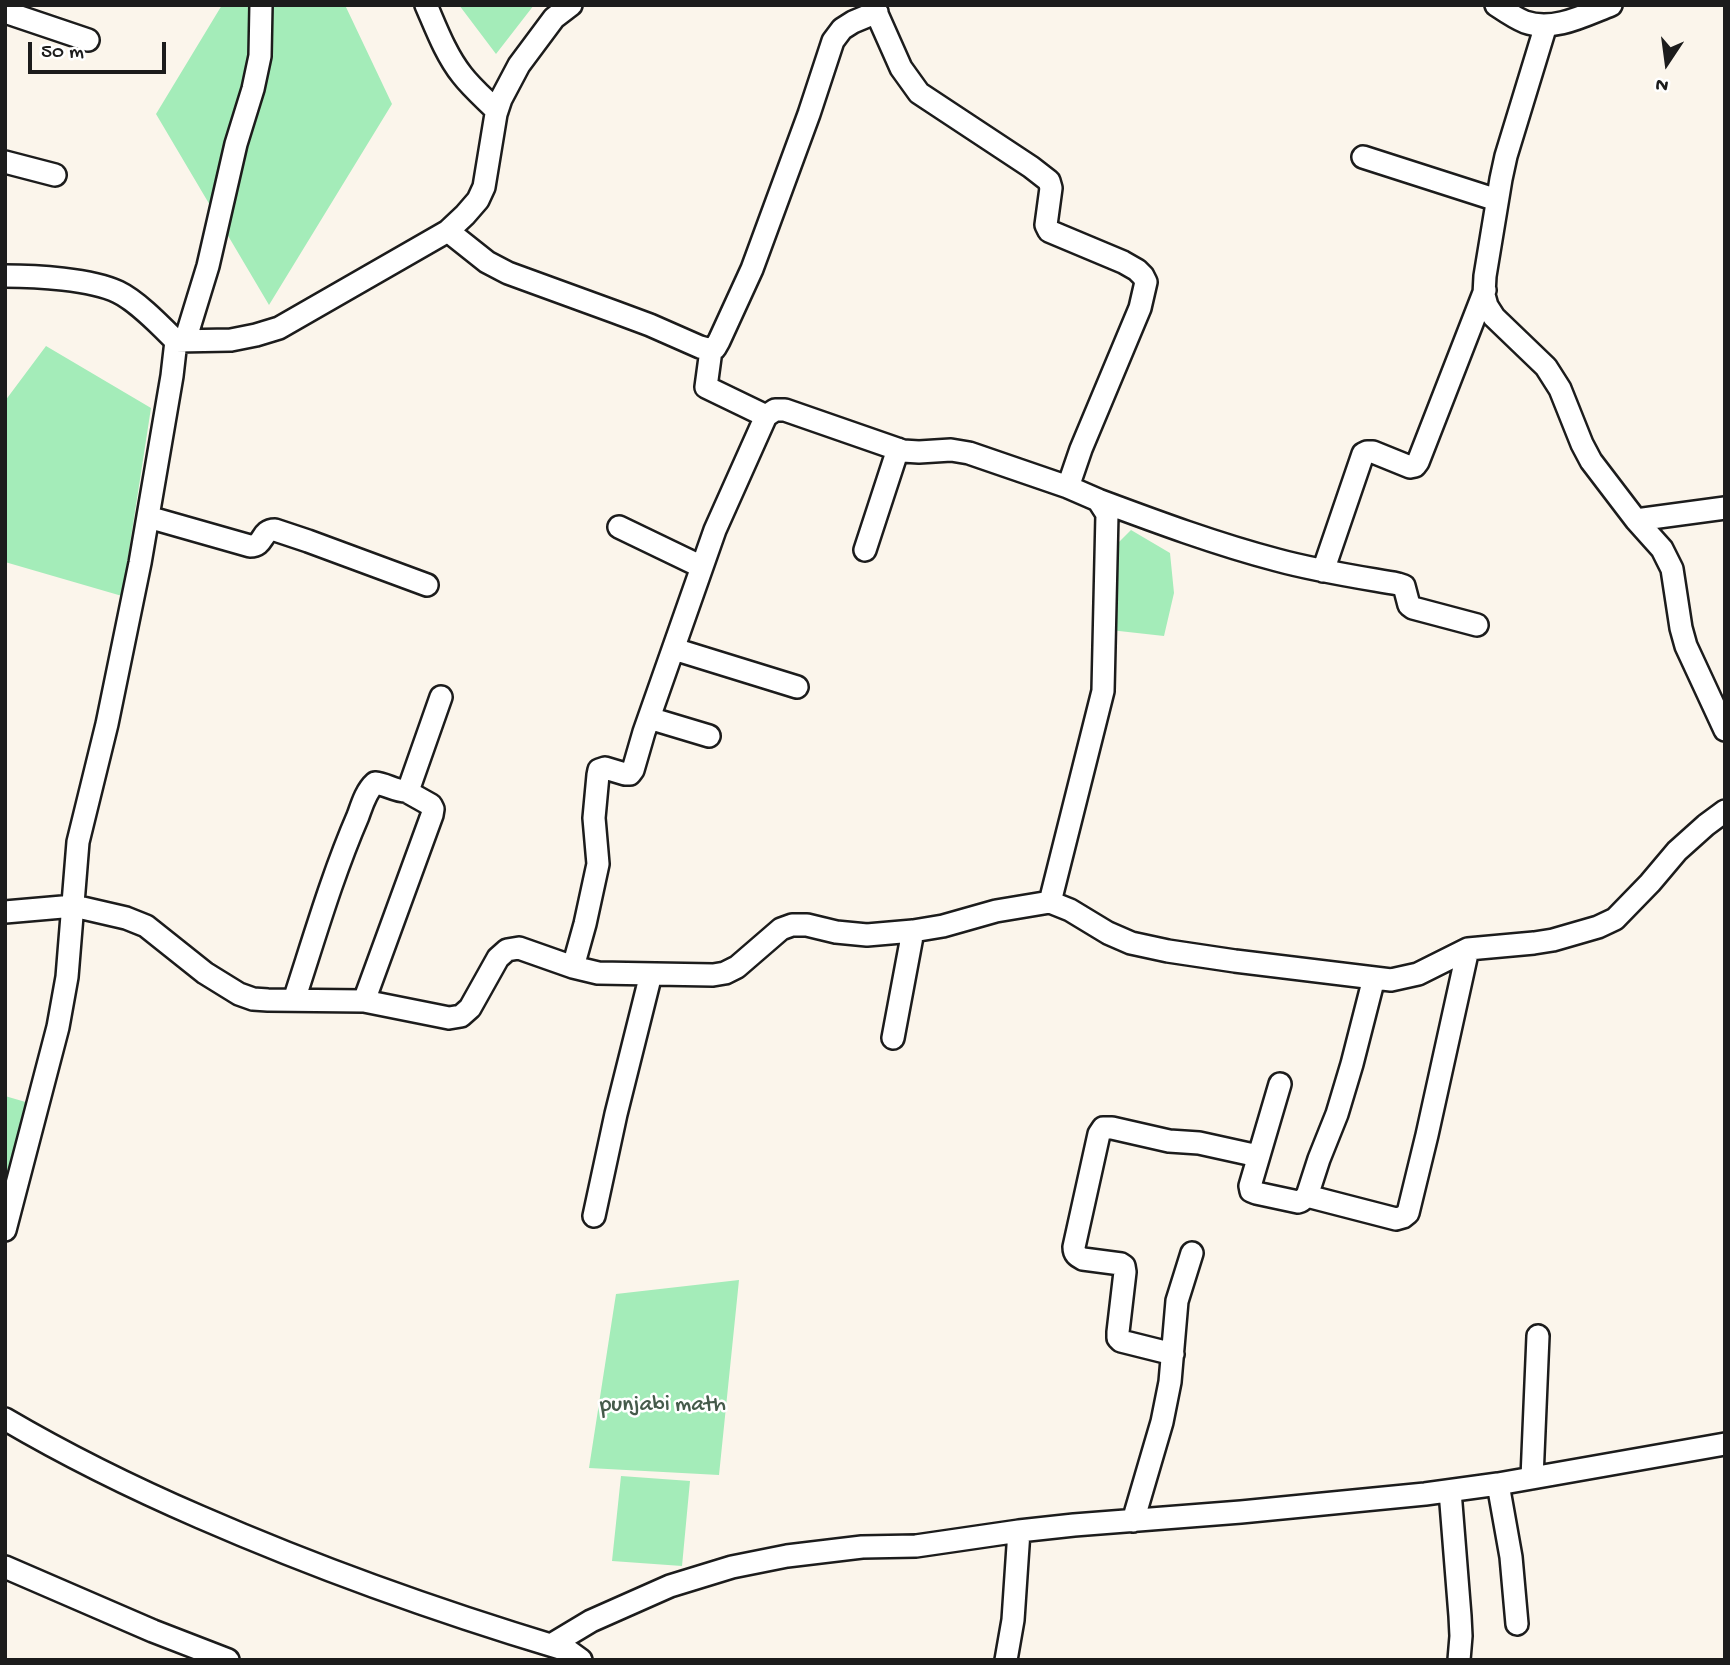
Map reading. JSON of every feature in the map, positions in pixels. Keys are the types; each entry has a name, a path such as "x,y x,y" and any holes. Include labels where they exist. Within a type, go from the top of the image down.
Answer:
{"street":[{"path":"5,1230 58,1027 67,978 78,842 107,724 148,517 172,376 180,341 208,266 236,144 255,78 261,47 261,5"},
{"path":"426,5 459,72 497,111"},
{"path":"5,276 33,276 101,285 120,293 180,341 231,340 279,328 448,231 465,215 481,193 501,99 525,57 554,18 571,5"},
{"path":"1496,5 1525,22 1546,25 1562,23 1611,5"},
{"path":"766,416 706,387 711,350 719,341 752,269 833,41 842,29 875,9 890,47 919,93 1049,181 1051,188 1046,225 1049,231 1124,262 1137,270 1146,282 1140,308 1081,449 1068,487"},
{"path":"5,12 88,40"},
{"path":"1323,571 1363,454 1373,452 1410,467 1418,462 1485,290 1506,156 1546,25"},
{"path":"1363,158 1497,200"},
{"path":"5,162 55,175"},
{"path":"448,231 487,262 508,273 711,350"},
{"path":"1485,290 1487,306 1494,317 1546,367 1560,389 1591,461 1662,549 1672,569 1686,646 1725,730"},
{"path":"573,967 598,864 594,818 599,771 605,768 630,774 636,763 649,718 715,530 766,416 775,410 785,410 898,449 969,453 1068,487 1160,523 1275,559 1323,571 1398,584 1404,586 1409,605 1413,608 1477,625"},
{"path":"865,551 898,449"},
{"path":"1050,902 1103,691 1107,514 1098,500"},
{"path":"1636,520 1725,508"},
{"path":"148,517 250,546 259,544 269,530 275,530 427,585"},
{"path":"620,527 702,566"},
{"path":"674,649 797,688"},
{"path":"406,791 412,782 440,697"},
{"path":"649,718 709,736"},
{"path":"294,1000 345,844 369,791 375,783 380,783 406,791 433,809 364,1001"},
{"path":"5,912 74,906 126,918 146,926 205,973 253,999 364,1001 449,1018 461,1016 470,1008 498,958 507,950 519,948 598,973 713,975 737,967 781,929 792,925 867,935 913,931 943,926 996,911 1050,902 1131,943 1222,959 1391,980 1418,974 1468,949 1553,940 1598,928 1615,919 1677,851 1725,811"},
{"path":"893,1038 913,931"},
{"path":"1307,1196 1395,1219 1408,1213 1468,949"},
{"path":"594,1216 615,1114 652,974"},
{"path":"1280,1084 1250,1181 1251,1191 1297,1202 1307,1196 1337,1114 1374,978"},
{"path":"1172,1354 1121,1342 1118,1332 1124,1266 1083,1259 1074,1252 1099,1134 1103,1128 1112,1128 1258,1156"},
{"path":"1133,1521 1162,1422 1170,1382 1177,1301 1192,1253"},
{"path":"1532,1478 1538,1336"},
{"path":"5,1419 93,1468 235,1532 355,1580 551,1645 582,1660"},
{"path":"551,1645 607,1614 670,1586 732,1567 788,1556 862,1547 916,1546 1019,1531 1450,1491 1725,1444"},
{"path":"1498,1484 1511,1557 1517,1624"},
{"path":"1450,1491 1461,1626 1459,1660"},
{"path":"1006,1660 1013,1620 1019,1531"},
{"path":"5,1567 153,1631 228,1660"}],"green space":[{"path":"222,5 345,5 392,104 269,305 156,114"},
{"path":"459,5 534,5 496,54"},
{"path":"46,346 151,408 122,596 5,562 5,401"},
{"path":"1131,530 1170,553 1174,593 1164,636 1110,630 1112,549"},
{"path":"5,1096 29,1103 5,1186"},
{"name":"punjabi math","path":"739,1280 719,1475 589,1468 616,1294"},
{"path":"621,1476 690,1481 682,1566 612,1561"}]}
